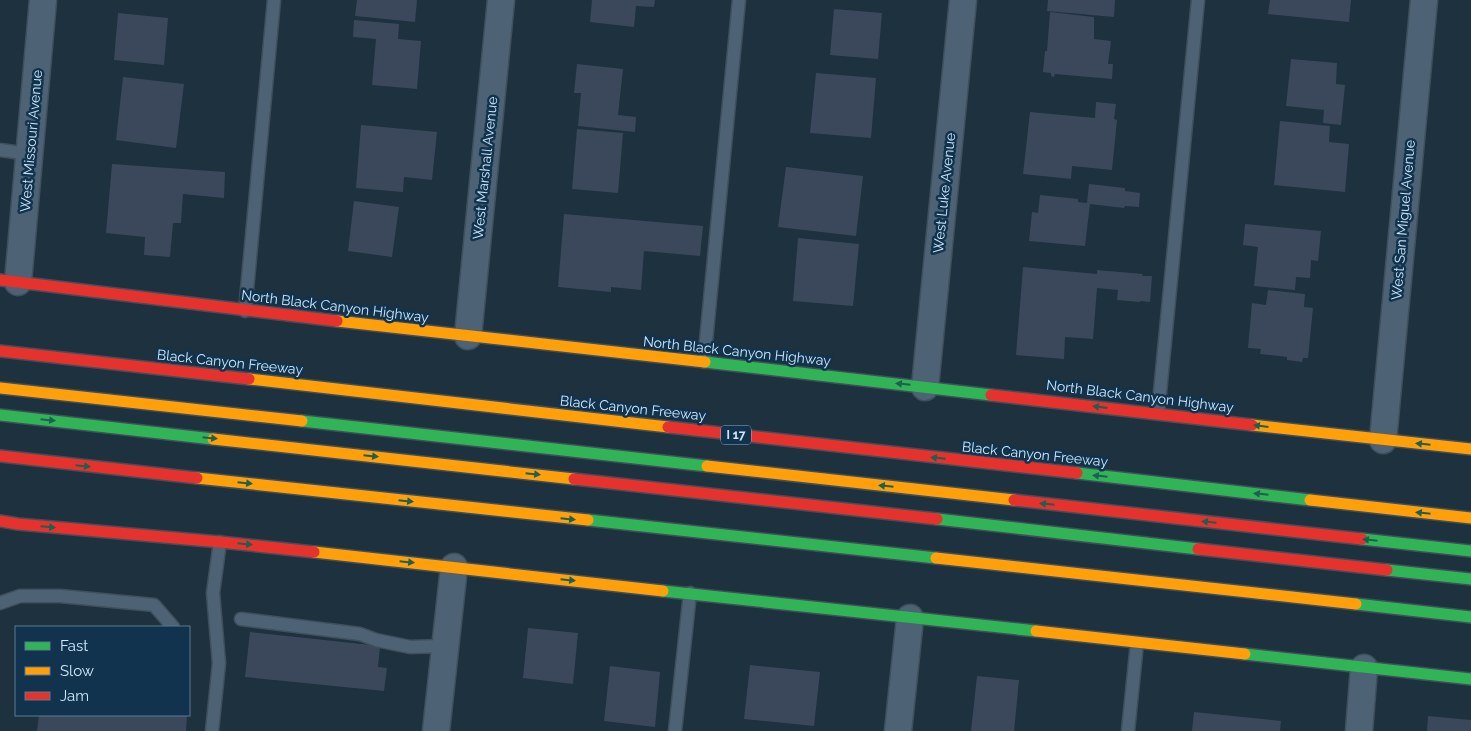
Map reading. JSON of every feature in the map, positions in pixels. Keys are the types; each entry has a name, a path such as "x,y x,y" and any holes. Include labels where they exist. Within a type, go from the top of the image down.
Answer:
{"main road":[{"name":"North Black Canyon Highway","path":"9,281 245,311 1158,413 1471,450"},
{"name":"Black Canyon Freeway","path":"0,351 1471,518"},
{"path":"0,388 1471,551"},
{"path":"0,415 1471,579"},
{"path":"0,456 1471,617"},
{"path":"0,522 220,542 1471,679"}],"street":[{"name":"West Missouri Avenue","path":"9,281 29,154 43,0"},
{"name":"West Marshall Avenue","path":"468,336 501,0"},
{"name":"West Luke Avenue","path":"925,387 963,0"},
{"name":"West San Miguel Avenue","path":"1383,440 1424,0"},
{"path":"436,731 454,567"},
{"path":"898,731 910,618"},
{"path":"1359,731 1364,668"}],"lane":[{"path":"245,311 274,0"},
{"path":"704,362 739,0"},
{"path":"1158,413 1198,0"},
{"path":"0,150 29,154"},
{"path":"212,731 220,663 214,593 220,542"},
{"path":"675,731 690,593"},
{"path":"0,603 20,596 60,596 154,605 172,626"},
{"path":"240,619 360,634 376,640 410,647 445,646"},
{"path":"1128,731 1137,643"}],"building":[{"path":"357,0 417,0 415,22 355,16"},
{"path":"592,0 655,0 654,7 636,6 634,27 590,22"},
{"path":"1048,0 1115,0 1114,17 1047,11"},
{"path":"1270,0 1351,0 1349,22 1268,14"},
{"path":"834,9 882,13 878,59 830,55"},
{"path":"1050,12 1094,17 1094,39 1111,41 1108,64 1113,64 1112,79 1055,74 1054,77 1051,76 1051,73 1043,72 1045,51 1047,51"},
{"path":"118,13 168,18 164,65 114,60"},
{"path":"354,20 399,24 398,39 421,41 417,89 372,85 376,39 353,37"},
{"path":"1291,59 1337,63 1336,84 1345,85 1341,125 1323,123 1324,110 1286,106"},
{"path":"577,64 623,69 618,115 636,117 635,132 578,126 581,93 574,93"},
{"path":"816,73 876,78 871,138 810,133"},
{"path":"123,77 184,84 176,148 116,140"},
{"path":"1096,102 1116,104 1114,119 1117,120 1112,170 1072,166 1071,179 1023,174 1030,112 1095,118"},
{"path":"1280,121 1330,126 1329,142 1349,144 1345,192 1274,185"},
{"path":"361,125 437,132 432,180 404,177 403,192 356,188"},
{"path":"577,129 623,133 618,193 572,189"},
{"path":"112,164 225,172 224,198 183,194 181,223 173,223 170,257 144,255 145,237 106,233"},
{"path":"786,167 863,176 856,236 778,227"},
{"path":"1089,184 1125,188 1125,191 1140,193 1139,207 1125,206 1124,208 1090,204 1085,246 1029,241 1032,212 1038,213 1040,195 1078,199 1078,202 1087,203"},
{"path":"354,201 399,207 392,257 348,251"},
{"path":"564,214 703,226 700,256 644,251 641,290 611,287 611,292 558,287"},
{"path":"1245,224 1321,231 1318,261 1311,260 1310,278 1296,277 1295,290 1254,286 1258,247 1243,245"},
{"path":"798,238 859,244 853,306 793,301"},
{"path":"1023,267 1097,274 1097,270 1152,276 1150,302 1117,300 1118,290 1097,288 1093,339 1065,337 1064,359 1016,355"},
{"path":"1268,290 1305,294 1304,307 1313,308 1308,358 1303,358 1302,362 1287,360 1287,357 1260,354 1261,349 1248,348 1252,303 1266,305"},
{"path":"528,628 578,633 573,684 523,678"},
{"path":"250,632 380,646 378,667 387,668 384,691 245,677"},
{"path":"750,665 820,672 814,726 744,719"},
{"path":"610,666 660,672 655,727 604,721"},
{"path":"977,676 1019,680 1014,731 971,731"},
{"path":"1194,712 1281,721 1280,731 1192,731"},
{"path":"39,716 187,716 186,731 37,731"},
{"path":"1428,716 1471,720 1471,731 1427,731"}],"traffic: fast":[{"path":"705,362 991,395"},
{"path":"0,415 213,439"},
{"path":"302,421 707,466"},
{"path":"1077,473 1310,500"},
{"path":"937,519 1198,549"},
{"path":"588,520 936,558"},
{"path":"1362,539 1471,551"},
{"path":"1387,570 1471,579"},
{"path":"663,591 1036,631"},
{"path":"1356,604 1471,617"},
{"path":"1245,654 1471,679"}],"traffic: slow":[{"path":"337,321 705,362"},
{"path":"249,379 668,427"},
{"path":"0,388 302,421"},
{"path":"1252,425 1471,449"},
{"path":"213,439 574,479"},
{"path":"707,466 1014,500"},
{"path":"197,478 588,520"},
{"path":"1310,500 1471,518"},
{"path":"314,552 663,591"},
{"path":"936,558 1356,604"},
{"path":"1036,631 1245,654"}],"traffic: jam":[{"path":"0,280 337,321"},
{"path":"0,351 249,379"},
{"path":"991,395 1252,425"},
{"path":"668,427 1077,473"},
{"path":"0,456 197,478"},
{"path":"574,479 937,519"},
{"path":"1014,500 1362,539"},
{"path":"0,521 314,552"},
{"path":"1198,549 1387,570"}]}
